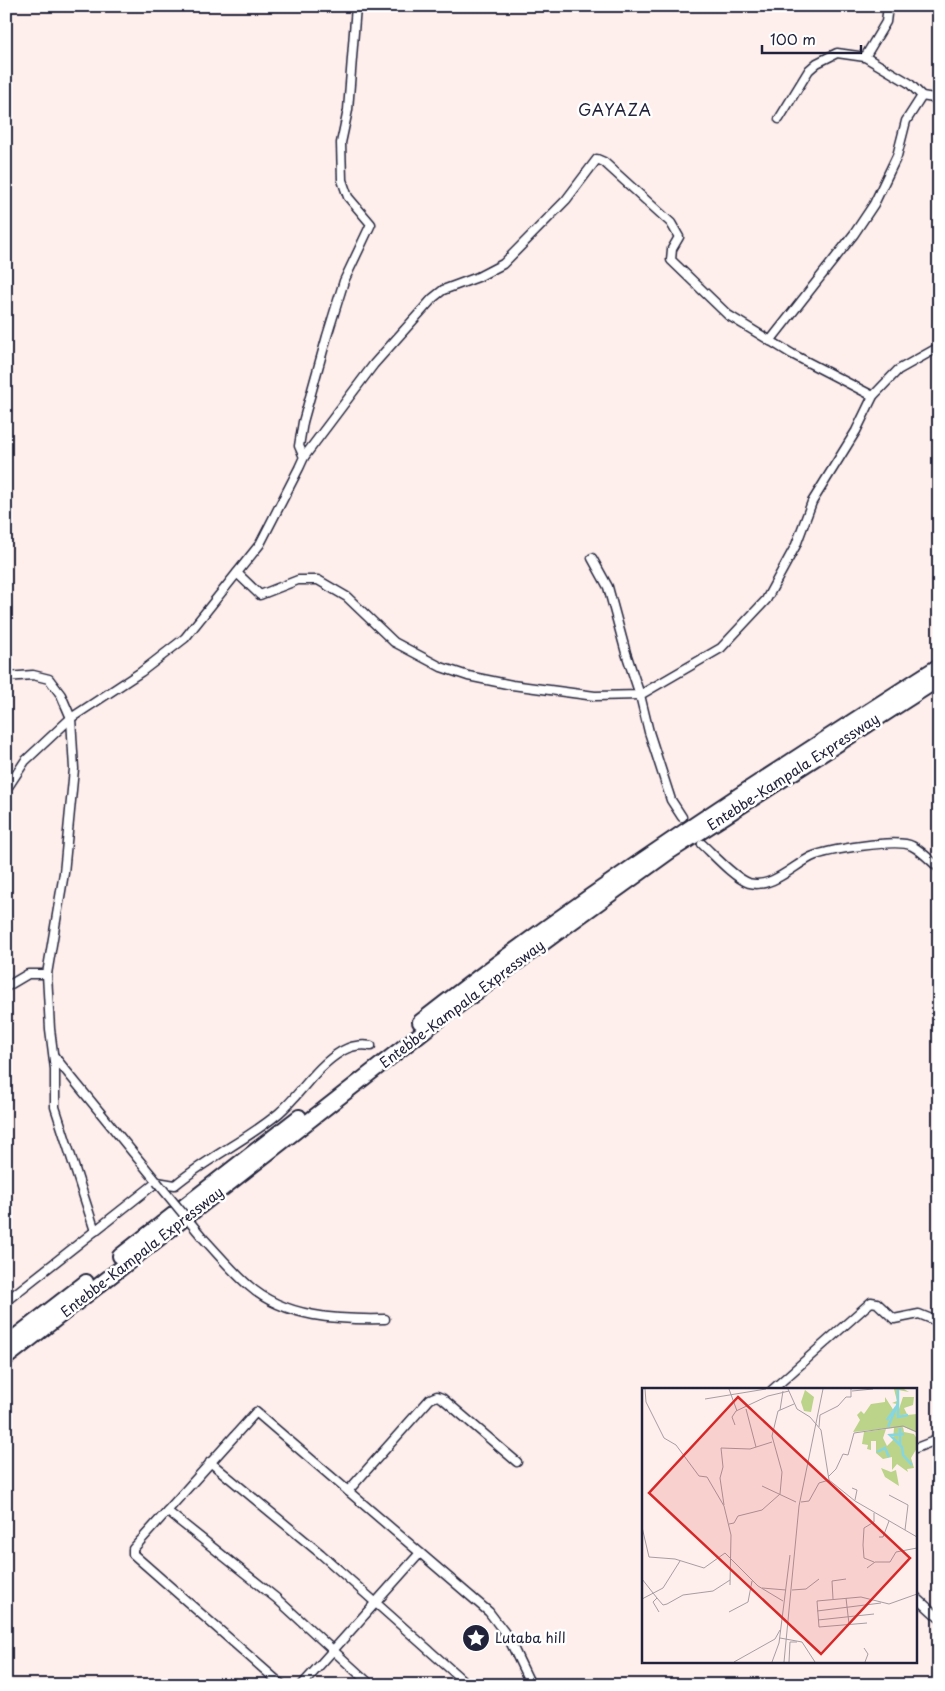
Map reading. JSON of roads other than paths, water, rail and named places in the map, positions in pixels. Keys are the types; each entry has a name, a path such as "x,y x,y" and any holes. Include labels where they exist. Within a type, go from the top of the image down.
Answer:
{"highway":[{"name":"Entebbe-Kampala Expressway","path":"6,1344 540,931 779,767 939,666"},
{"name":"Entebbe-Kampala Expressway","path":"6,1358 430,1026 572,920 678,846 939,679"}],"street":[{"path":"304,457 299,446 301,429 327,336 344,281 371,224 348,196 342,180 341,143 348,110 356,6"},
{"path":"865,57 886,22 888,6"},
{"path":"779,119 813,66 837,54 865,57 910,83 922,96 939,99"},
{"path":"770,341 869,211 898,156 906,122 922,96"},
{"path":"6,790 26,761 71,718 174,648 185,638 260,544 304,457 374,364 433,298 443,290 478,277 503,264 566,200 597,159 604,162 618,174 676,230 679,237 672,249 671,260 728,315 770,341 873,396"},
{"path":"237,573 260,595 298,580 318,580 347,597 394,642 441,667 468,676 512,685 595,696 640,695 721,648 766,600 796,545 805,515 856,431 873,396 898,370 939,347"},
{"path":"592,558 608,587 649,732 671,800 682,817"},
{"path":"6,676 33,675 49,679 60,695 71,718 74,769 64,873 47,974 57,1118 68,1144 75,1172 95,1231"},
{"path":"702,844 734,873 749,883 773,880 826,851 889,844 912,845 939,868"},
{"path":"6,987 28,974 47,974"},
{"path":"6,1301 157,1182 175,1185 188,1174 256,1132 281,1111 314,1074 337,1054 352,1046 371,1046"},
{"path":"54,1056 203,1238 248,1286 266,1299 306,1313 364,1320 385,1319"},
{"path":"774,1388 871,1302 877,1303 894,1319 919,1314 939,1322"},
{"path":"348,1491 430,1400 437,1396 442,1398 517,1462"},
{"path":"282,1685 133,1554 133,1549 253,1413 258,1412 500,1623 531,1685"},
{"path":"918,1447 939,1439"},
{"path":"210,1462 375,1601 468,1685"},
{"path":"167,1511 276,1598 371,1685"},
{"path":"302,1685 334,1651 375,1601 420,1553"},
{"path":"918,1598 939,1618"}],"place":[{"name":"Lutaba hill","path":"476,1638"}],"district":[{"name":"GAYAZA","path":"615,110"}]}
